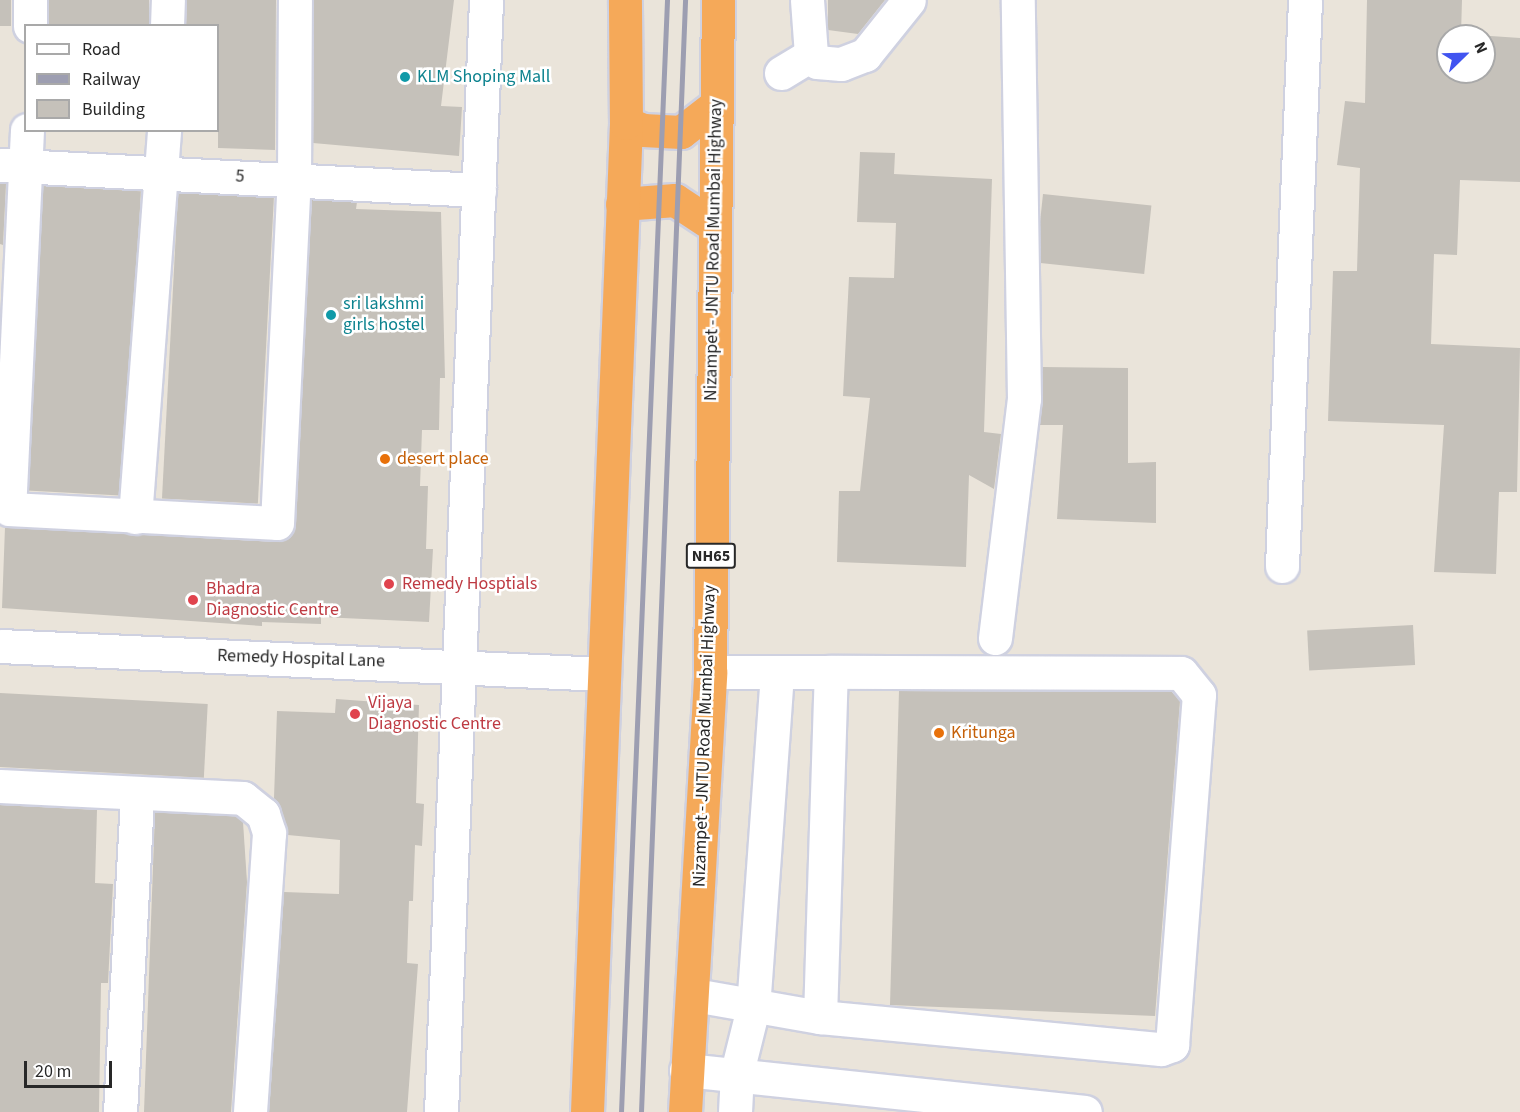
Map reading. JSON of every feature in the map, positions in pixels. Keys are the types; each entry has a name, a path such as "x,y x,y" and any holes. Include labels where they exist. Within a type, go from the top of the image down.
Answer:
{"highway":[{"path":"587,1112 602,674 626,123 625,0"},
{"name":"Nizampet - JNTU Road Mumbai Highway","path":"685,1112 686,1070 695,995 710,672 712,225 718,0"},
{"path":"626,123 643,130 681,132 716,105"},
{"path":"622,204 675,200 712,225"}],"street":[{"path":"30,0 30,24"},
{"path":"167,24 168,0"},
{"path":"26,132 13,165 4,509 277,523 294,179 295,0"},
{"path":"441,1112 486,0"},
{"path":"807,0 811,55 817,62 841,64 865,55 909,0"},
{"path":"995,638 1024,399 1018,0"},
{"path":"1282,566 1305,0"},
{"path":"782,73 811,55"},
{"path":"135,517 163,173 164,132"},
{"name":"5","path":"13,165 479,190"},
{"name":"Remedy Hospital Lane","path":"0,646 602,674"},
{"path":"695,995 753,1008 820,1017 1161,1048 1172,1045 1199,695 1182,673 710,672"},
{"path":"820,1017 831,672"},
{"path":"735,1112 737,1072 753,1008 777,673"},
{"path":"0,786 243,798 263,814 269,833 250,1112"},
{"path":"120,1112 137,794"},
{"path":"686,1070 737,1072 1085,1112"}],"building":[{"path":"0,0 11,0 11,26 0,26"},
{"path":"49,0 149,0 149,24 49,24"},
{"path":"187,0 276,0 275,150 218,148 219,24 186,24"},
{"path":"314,0 454,0 441,106 462,107 459,156 313,143"},
{"path":"828,0 885,0 858,34 828,30"},
{"path":"1367,0 1462,0 1461,24 1436,24 1436,84 1496,84 1496,36 1520,38 1520,182 1460,180 1457,255 1434,254 1431,344 1520,348 1517,492 1499,492 1496,574 1434,572 1444,425 1328,421 1333,271 1357,271 1360,168 1337,165 1345,101 1365,103"},
{"path":"860,152 895,153 894,174 992,179 984,432 1001,434 994,489 969,475 966,567 837,562 839,491 860,491 870,398 843,396 849,277 894,278 896,223 857,222"},
{"path":"0,184 6,184 3,245 0,244"},
{"path":"43,186 141,191 125,496 27,491"},
{"path":"178,193 274,198 258,504 162,499"},
{"path":"1043,194 1151,205 1144,274 1036,263"},
{"path":"312,200 357,202 356,209 441,212 445,378 440,378 439,430 422,430 420,486 428,486 426,549 433,549 429,622 321,617 321,624 262,622 262,626 2,608 5,527 276,542 292,534"},
{"path":"1042,367 1128,368 1128,463 1156,462 1156,523 1057,519 1063,425 1040,425"},
{"path":"1413,625 1415,665 1309,670 1307,631"},
{"path":"899,691 1172,692 1180,701 1155,1016 890,1005"},
{"path":"0,693 208,704 204,778 0,767"},
{"path":"336,699 419,705 416,803 424,804 422,846 415,845 413,901 409,901 407,963 418,964 407,1112 269,1112 284,892 339,894 340,840 288,835 274,798 277,711 335,713"},
{"path":"0,805 97,810 95,883 113,884 108,983 101,983 99,1112 0,1112"},
{"path":"155,812 236,816 243,822 247,882 231,1112 144,1112"}],"railway":[{"path":"621,1112 667,0"},
{"path":"641,1112 685,0"}],"place":[{"name":"KLM Shoping Mall","path":"405,77"},
{"name":"sri lakshmi girls hostel","path":"331,315"},
{"name":"desert place","path":"385,459"},
{"name":"Remedy Hosptials","path":"389,584"},
{"name":"Bhadra Diagnostic Centre","path":"193,600"},
{"name":"Vijaya Diagnostic Centre","path":"355,714"},
{"name":"Kritunga","path":"939,733"}]}
